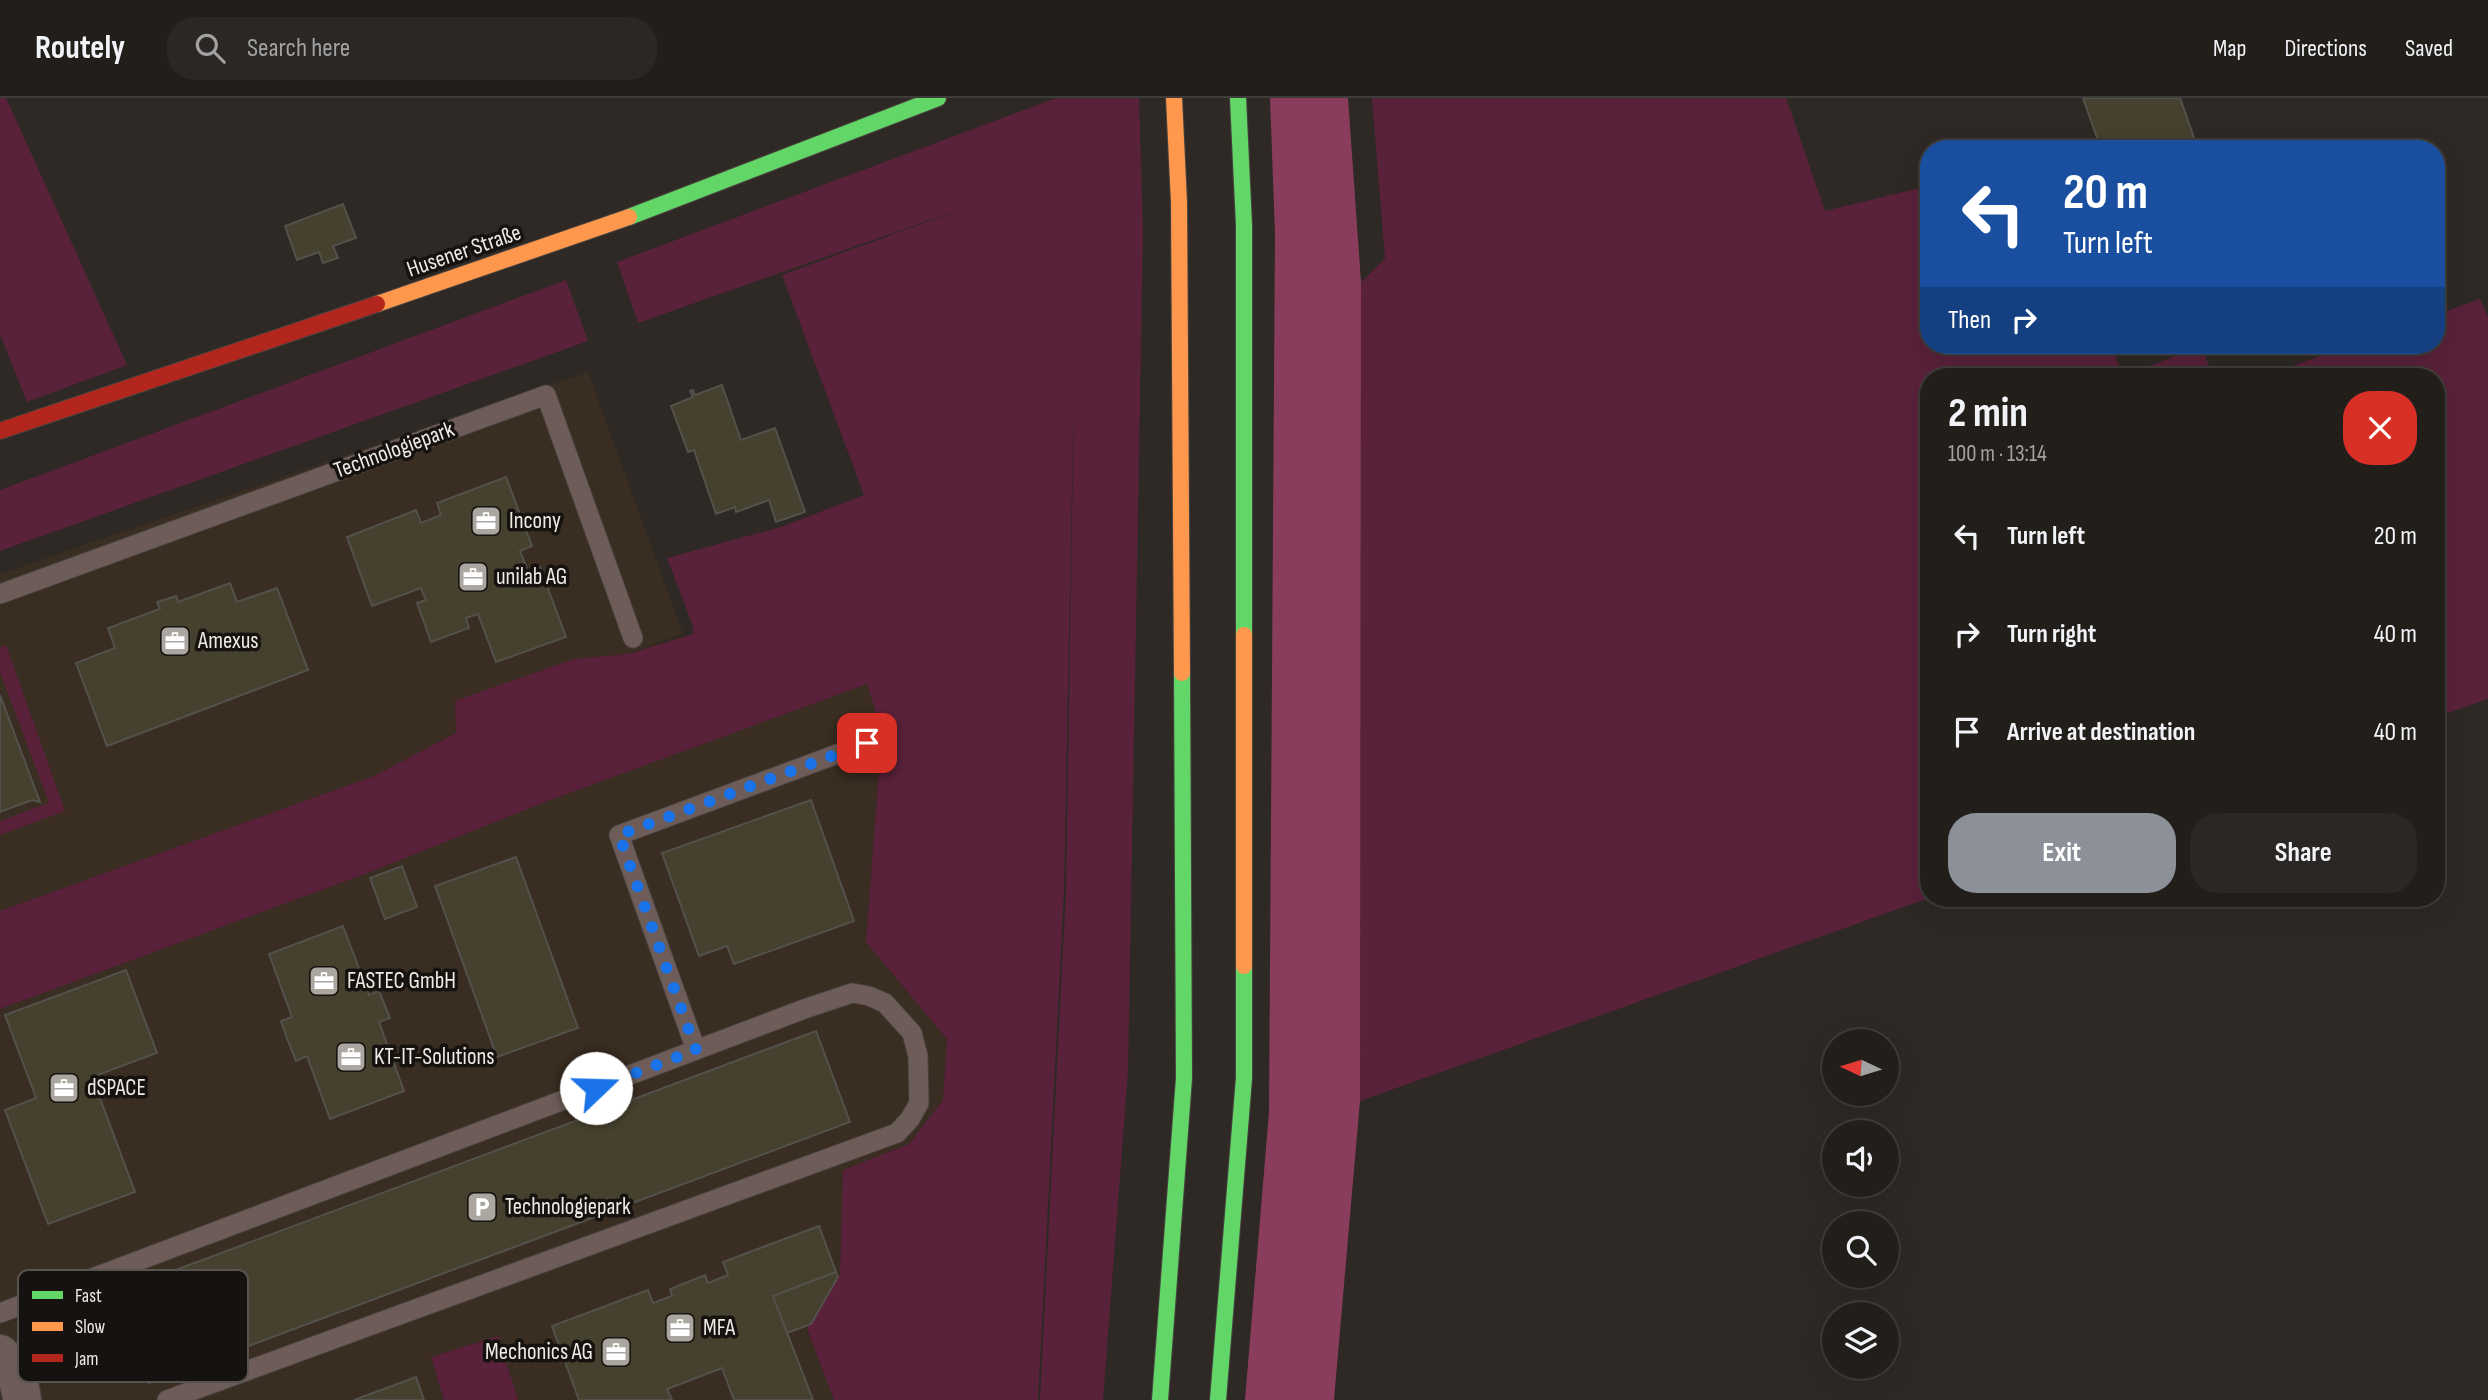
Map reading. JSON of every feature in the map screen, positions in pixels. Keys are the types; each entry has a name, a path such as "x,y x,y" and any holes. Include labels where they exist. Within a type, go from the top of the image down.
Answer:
{"main road":[{"name":"Husener Straße","path":"0,431 585,234 938,98"},
{"path":"1160,1400 1184,1078 1179,216 1174,98"},
{"path":"1218,1400 1244,1077 1244,225 1238,98"}],"street":[{"path":"0,1354 12,1366 18,1382"},
{"path":"18,1382 22,1400"}],"lane":[{"name":"Technologiepark","path":"0,594 546,395 632,638"},
{"path":"696,1050 619,835 867,743"},
{"path":"114,1270 852,993 885,1003 912,1033 918,1056 919,1103 910,1119 897,1133 248,1370"},
{"path":"0,1313 18,1306"},
{"path":"167,1400 216,1382"}],"shaded area":[{"path":"0,98 6,98 127,365 27,402 0,334"},
{"path":"1056,98 1139,98 1143,232 1128,1071 1103,1400 1040,1400 1066,891 1075,334 1064,891 1038,1400 834,1400 807,1329 840,1274 843,1170 909,1144 943,1100 947,1039 866,942 882,731 867,684 553,799 373,871 0,1009 0,911 374,776 456,733 455,701 574,659 628,654 693,634 693,626 667,558 781,527 864,495 782,275 981,202 638,323 617,262"},
{"path":"1270,98 1348,98 1361,282 1360,1101 1334,1400 1245,1400 1269,1112 1275,234"},
{"path":"1372,98 1786,98 1825,211 1920,188 1920,354 2114,354 2120,368 1920,368 1920,901 1360,1101 1361,282 1385,259"},
{"path":"566,280 588,341 0,551 0,490"},
{"path":"2480,299 2488,316 2488,699 2445,714 2445,368 2286,368 2325,354 2445,354 2445,312"},
{"path":"2180,354 2204,354 2210,368 2144,368"},
{"path":"588,372 683,634 628,654 574,659 457,733 374,776 0,911 0,574"},
{"path":"6,645 65,811 0,835 0,821 49,803 0,672 0,648"},
{"name":"Technologiepark","path":"867,684 882,731 866,942 947,1039 943,1101 909,1144 843,1170 840,1274 807,1330 834,1400 518,1400 498,1336 431,1357 444,1400 0,1400 0,1009 373,871 553,799"},
{"path":"498,1336 518,1400 444,1400 431,1357"}],"building":[{"path":"2083,98 2180,98 2195,140 2098,140"},
{"path":"343,204 356,238 333,246 338,258 323,263 319,252 297,260 285,226"},
{"path":"722,385 741,440 775,428 805,512 776,522 769,500 736,512 735,507 716,514 694,450 688,452 671,406 693,397 690,391 693,390 695,395"},
{"path":"506,477 532,546 520,551 528,571 540,567 566,637 496,662 478,614 466,618 469,628 431,642 417,603 426,600 421,588 372,606 347,537 416,510 421,523 441,515 437,503"},
{"path":"230,583 237,602 277,588 308,670 107,746 76,663 115,648 108,628 160,609 157,602 176,596 178,602"},
{"path":"0,695 40,802 32,800 0,812"},
{"path":"811,800 854,921 734,964 727,946 699,956 662,853"},
{"path":"516,857 578,1028 497,1057 435,886"},
{"path":"402,866 417,907 385,919 370,878"},
{"path":"343,926 369,995 379,991 390,1018 379,1022 404,1091 330,1119 307,1056 296,1061 288,1041 281,1021 292,1017 269,954"},
{"name":"dSPACE","path":"126,970 157,1053 92,1077 135,1192 48,1224 5,1110 36,1098 5,1015"},
{"name":"Technologiepark","path":"816,1031 850,1122 248,1346 248,1270 176,1270"},
{"path":"819,1226 836,1272 773,1296 813,1400 734,1400 722,1368 667,1389 672,1400 579,1400 552,1326 648,1290 653,1303 672,1296 670,1289 705,1275 708,1283 728,1275 723,1262"},
{"path":"836,1272 838,1277 811,1324 787,1333 773,1296"},
{"path":"416,1377 424,1400 354,1400"}],"traffic: fast":[{"path":"629,217 938,98"},
{"path":"1238,98 1244,225 1244,635"},
{"path":"1160,1400 1184,1078 1182,673"},
{"path":"1218,1400 1244,1078 1244,966"}],"traffic: slow":[{"path":"1174,98 1179,202 1182,673"},
{"path":"377,304 629,217"},
{"path":"1244,635 1244,966"}],"traffic: jam":[{"path":"0,431 377,304"}],"place":[{"name":"Incony","path":"486,521"},
{"name":"unilab AG","path":"473,577"},
{"name":"Amexus","path":"175,641"},
{"name":"FASTEC GmbH","path":"324,981"},
{"name":"KT-IT-Solutions","path":"351,1057"},
{"name":"dSPACE","path":"64,1088"},
{"name":"Technologiepark","path":"482,1207"},
{"name":"MFA","path":"680,1328"},
{"name":"Mechonics AG","path":"616,1352"}],"route":[{"path":"596,1088 696,1050 619,835 867,743"}]}
